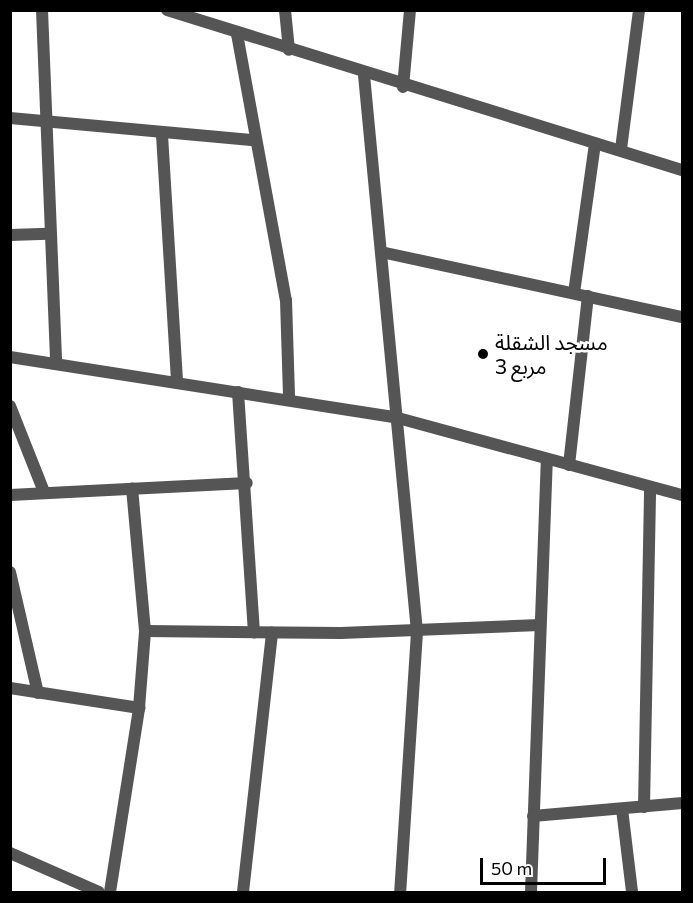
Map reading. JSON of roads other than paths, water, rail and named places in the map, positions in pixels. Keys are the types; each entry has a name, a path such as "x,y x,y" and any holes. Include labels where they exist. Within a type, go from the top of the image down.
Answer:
{"street":[{"path":"42,10 43,122 56,362"},
{"path":"167,10 364,75 621,149 682,170"},
{"path":"285,10 289,50"},
{"path":"403,87 410,10"},
{"path":"621,149 639,10"},
{"path":"237,34 254,140 286,300 289,398"},
{"path":"364,75 399,418 417,632 400,892"},
{"path":"10,118 162,135 254,140"},
{"path":"162,135 177,381"},
{"path":"574,293 595,143"},
{"path":"10,235 48,234"},
{"path":"381,252 682,317"},
{"path":"569,465 588,296"},
{"path":"10,357 289,398 399,418 650,489 682,495"},
{"path":"238,392 248,483 254,632"},
{"path":"10,406 44,492"},
{"path":"531,892 547,460"},
{"path":"10,495 248,483"},
{"path":"110,892 139,708 145,631 132,489"},
{"path":"644,807 650,489"},
{"path":"10,572 38,693"},
{"path":"145,631 417,632 540,625"},
{"path":"243,892 272,633"},
{"path":"10,688 139,708"},
{"path":"533,816 682,803"},
{"path":"622,809 632,892"},
{"path":"10,853 97,892"}],"place":[{"name":"مسجد الشقلة مربع 3","path":"483,354"}]}
